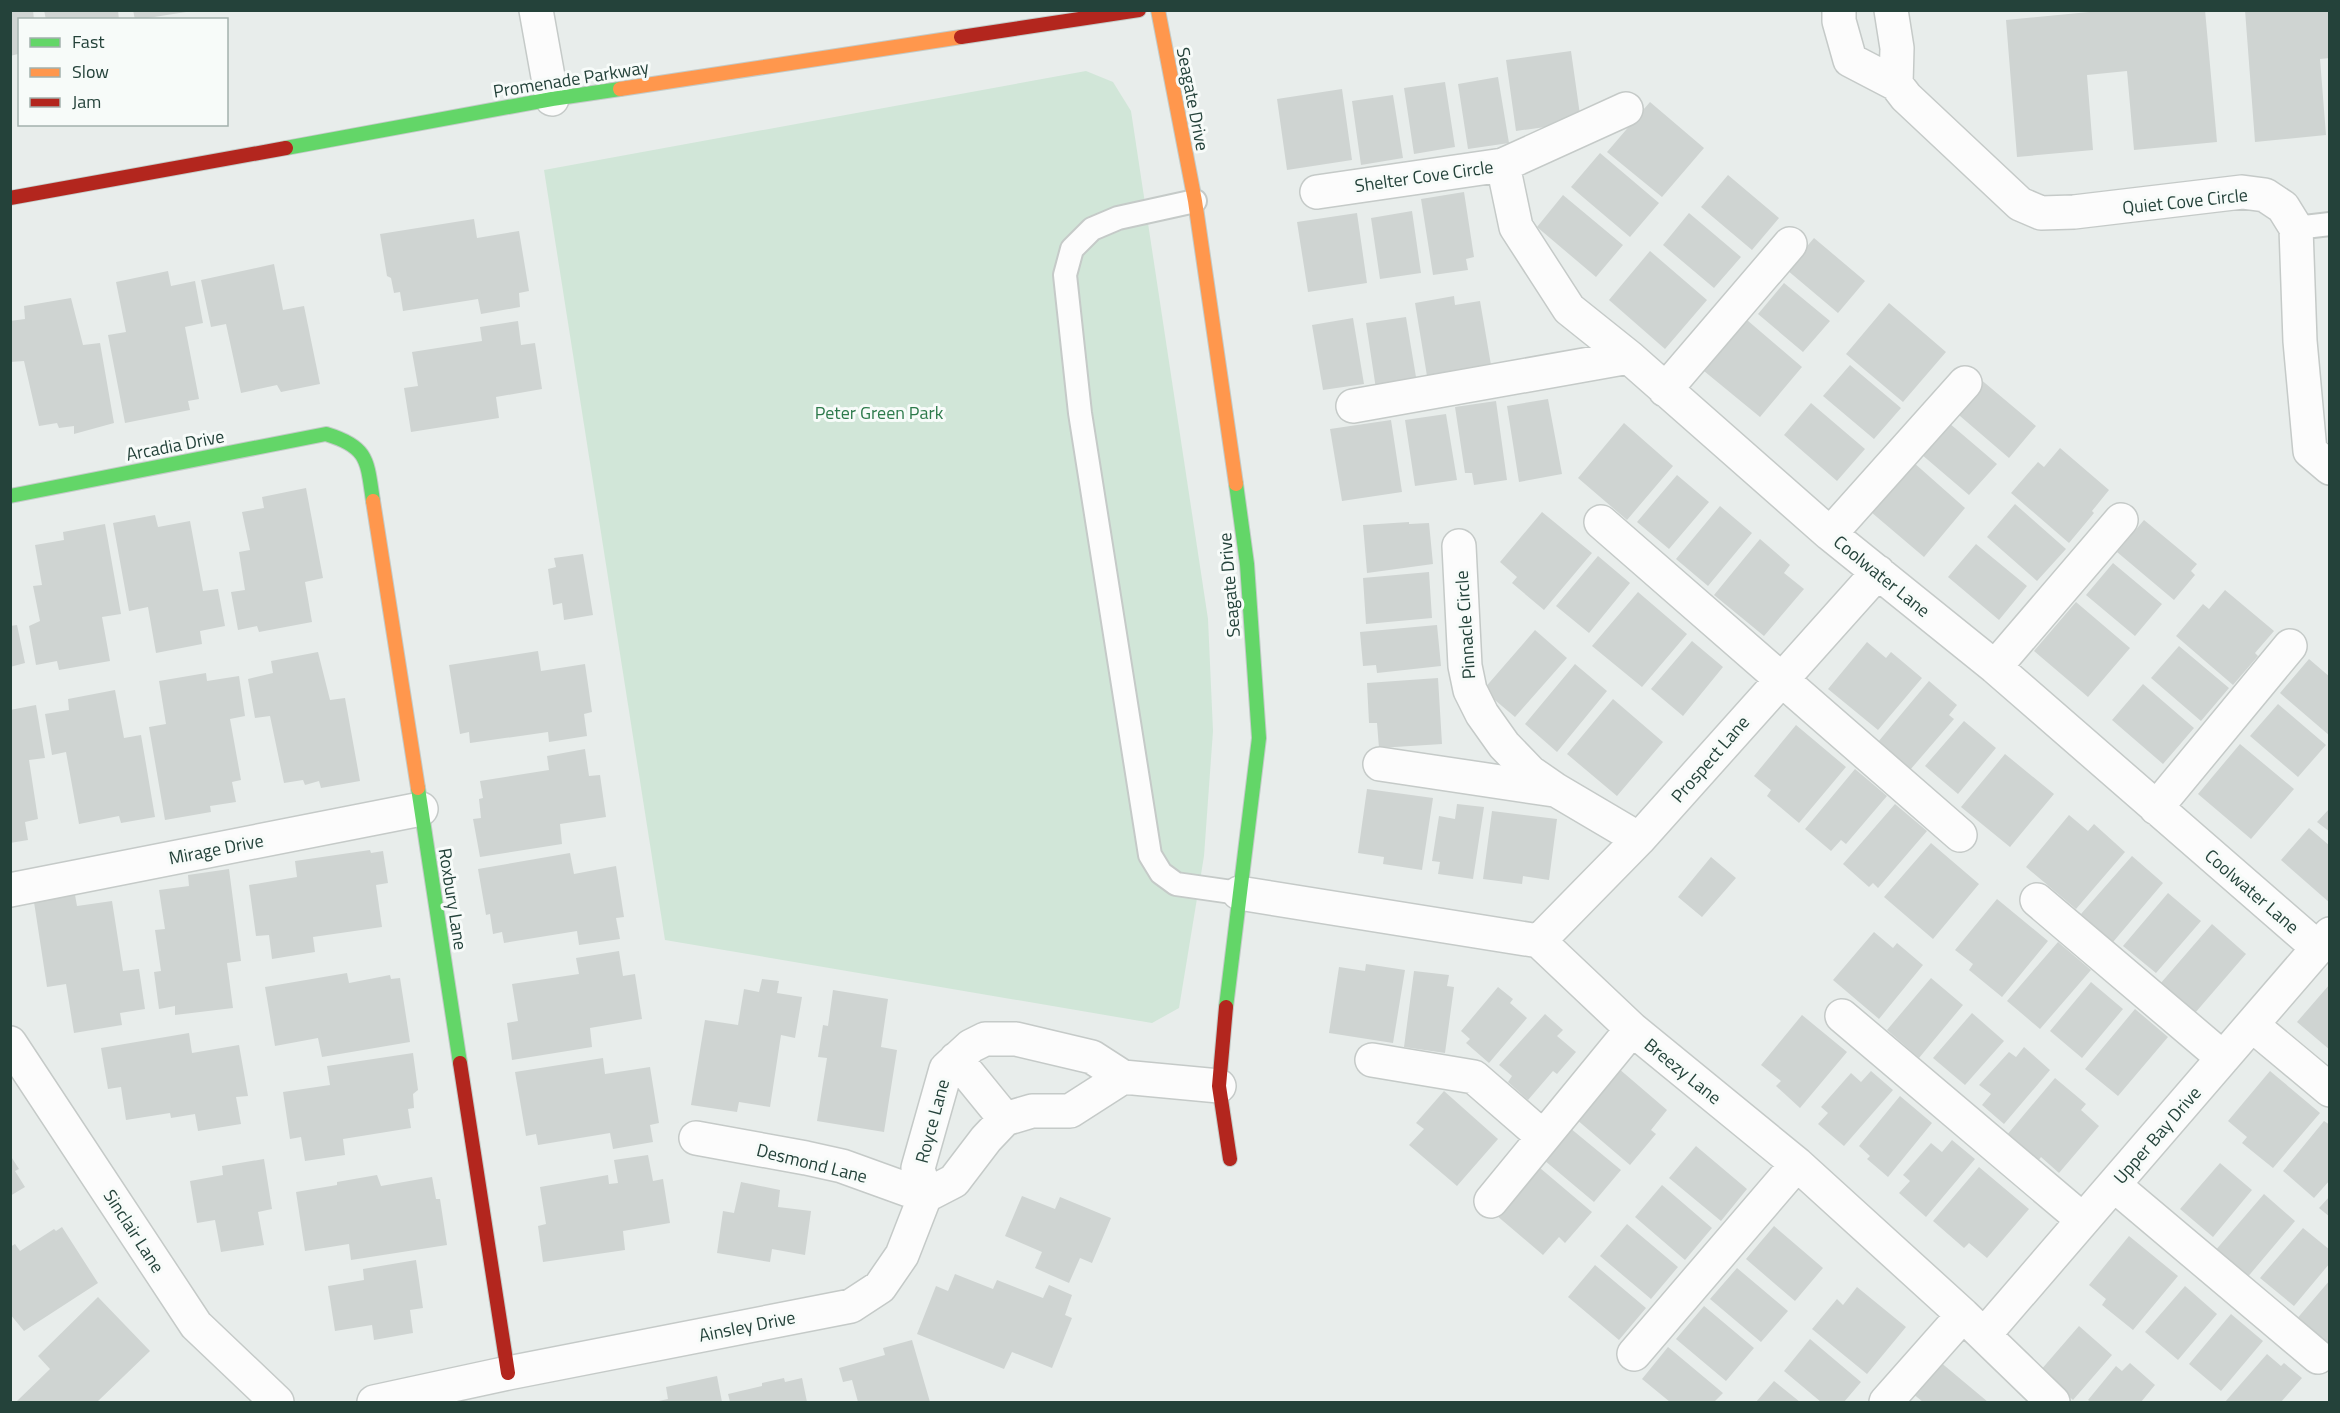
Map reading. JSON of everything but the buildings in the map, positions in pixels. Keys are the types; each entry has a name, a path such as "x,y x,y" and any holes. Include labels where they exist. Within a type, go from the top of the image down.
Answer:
{"street":[{"path":"536,10 552,99"},
{"name":"Promenade Parkway","path":"10,198 552,99 1139,10"},
{"name":"Seagate Drive","path":"1158,10 1195,201 1247,564 1259,738 1228,985 1219,1086 1230,1159"},
{"name":"Quiet Cove Circle","path":"1839,10 1839,21 1850,60 1896,84 1906,97 2020,204 2041,213 2074,212 2242,192 2265,195 2283,207 2296,228"},
{"path":"1891,10 1896,48 1896,84"},
{"name":"Shelter Cove Circle","path":"1317,192 1503,165 1626,109"},
{"name":"Coolwater Lane","path":"1503,165 1516,227 1569,309 1629,357 1830,534 1995,667 2156,808 2323,940"},
{"path":"2296,228 2300,341 2310,451 2330,468"},
{"path":"1665,390 1790,244"},
{"path":"1353,406 1629,357"},
{"path":"1830,534 1965,383"},
{"name":"Arcadia Drive","path":"10,496 326,434 346,440"},
{"name":"Roxbury Lane","path":"346,440 367,460 508,1373"},
{"path":"1995,667 2121,520"},
{"path":"1601,522 1960,836"},
{"name":"Pinnacle Circle","path":"1460,546 1465,666 1470,690 1482,714 1503,745 1530,772 1556,790 1640,839"},
{"name":"Prospect Lane","path":"1539,941 1640,839 1878,572"},
{"path":"2156,808 2290,646"},
{"path":"1380,764 1556,790"},
{"name":"Mirage Drive","path":"10,890 421,808"},
{"path":"1239,893 1539,941"},
{"path":"2037,900 2223,1058"},
{"name":"Upper Bay Drive","path":"1886,1402 1973,1325 2083,1220 2323,940"},
{"name":"Breezy Lane","path":"1539,941 1632,1029 1797,1164 1973,1325 2053,1402"},
{"path":"1842,1016 2083,1220"},
{"path":"2252,1025 2330,1090"},
{"path":"1491,1201 1632,1029"},
{"name":"Royce Lane","path":"1005,1119 986,1139 954,1181 925,1196 918,1168 946,1069 971,1046 985,1039 1016,1039 1092,1057 1123,1077 1219,1086"},
{"name":"Sinclair Lane","path":"10,1043 196,1325 277,1402"},
{"path":"956,1059 1005,1119 1032,1111 1070,1111 1123,1077"},
{"path":"1372,1060 1474,1077 1543,1137"},
{"name":"Desmond Lane","path":"696,1138 842,1166 925,1196"},
{"path":"1634,1354 1797,1164"},
{"path":"2114,1185 2319,1357"},
{"name":"Ainsley Drive","path":"508,1373 851,1306 880,1287 902,1254 925,1196"},
{"path":"374,1402 508,1373"}],"lane":[{"path":"1195,201 1118,218 1092,229 1072,249 1065,275 1080,413 1150,855 1161,873 1176,884 1239,893"},
{"path":"2296,228 2330,224"}],"green space":[{"name":"Peter Green Park","path":"1086,71 1113,82 1131,111 1208,619 1213,731 1204,856 1179,1008 1152,1023 665,940 544,170"}],"traffic: fast":[{"path":"286,148 552,99 620,89"},
{"path":"10,496 326,434 351,444 363,457 367,466 373,501"},
{"path":"1226,1007 1259,738 1247,564 1236,484"},
{"path":"418,788 460,1063"}],"traffic: slow":[{"path":"1158,10 1195,201 1236,484"},
{"path":"620,89 961,37"},
{"path":"373,501 418,788"}],"traffic: jam":[{"path":"961,37 1139,10"},
{"path":"10,198 286,148"},
{"path":"1226,1007 1219,1086 1230,1159"},
{"path":"460,1063 508,1373"}]}
